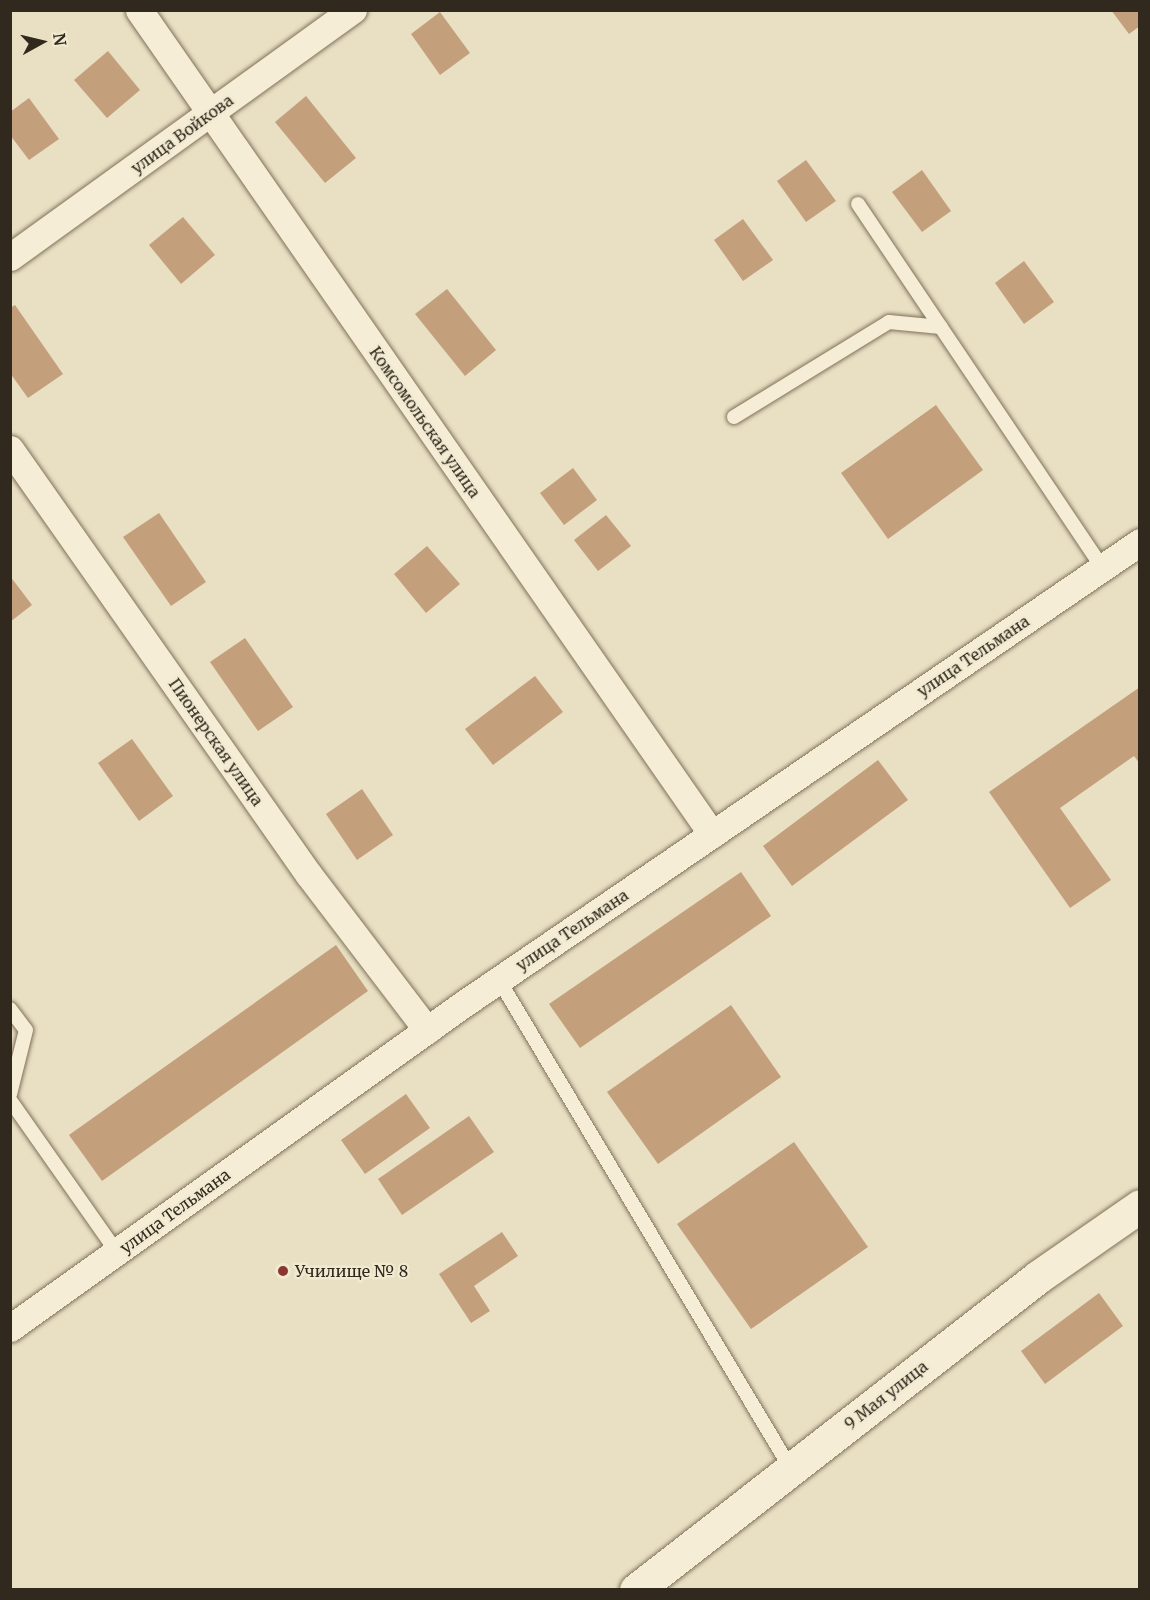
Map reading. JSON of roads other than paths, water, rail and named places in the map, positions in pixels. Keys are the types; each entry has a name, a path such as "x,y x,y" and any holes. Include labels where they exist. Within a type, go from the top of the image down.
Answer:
{"main road":[{"name":"9 Мая улица","path":"636,1590 1038,1277 1140,1206"}],"street":[{"name":"Комсомольская улица","path":"139,10 712,834"},
{"name":"улица Войкова","path":"10,257 354,10"},
{"name":"Пионерская улица","path":"10,449 309,875 427,1030"},
{"name":"улица Тельмана","path":"10,1328 498,980 1140,542"}],"lane":[{"path":"858,204 1102,567"},
{"path":"734,417 889,322 941,327"},
{"path":"498,980 791,1469"},
{"path":"10,1009 26,1030 10,1095"},
{"path":"10,1100 117,1252"}],"place":[{"name":"Училище № 8","path":"283,1271"}]}
